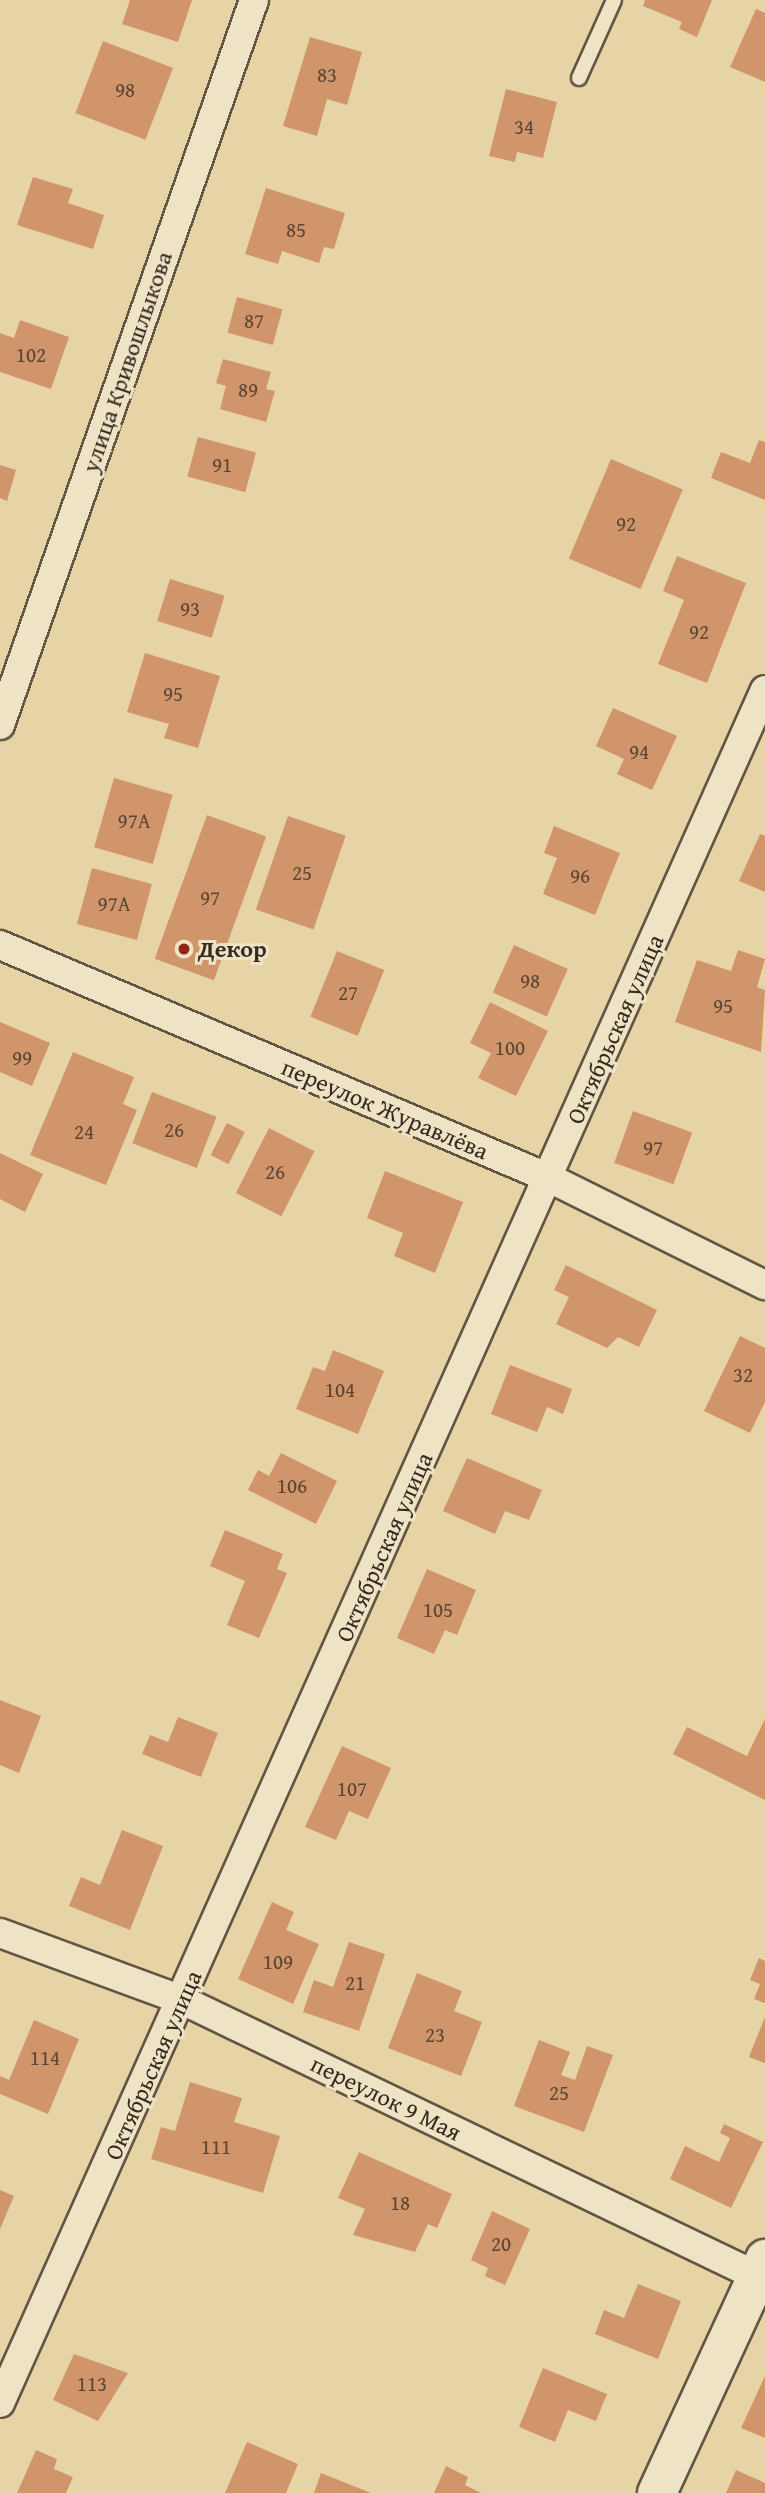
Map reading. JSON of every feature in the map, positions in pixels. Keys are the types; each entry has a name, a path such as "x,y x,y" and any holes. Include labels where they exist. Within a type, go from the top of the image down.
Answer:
{"main road":[{"path":"657,2493 762,2272"}],"street":[{"name":"улица Кривошлыкова","path":"0,725 254,0"},
{"name":"Октябрьская улица","path":"0,2403 765,690"},
{"name":"переулок Журавлёва","path":"0,945 549,1178 765,1285"},
{"name":"переулок 9 Мая","path":"0,1933 182,2000 762,2272"}],"lane":[{"path":"579,78 614,0"}],"building":[{"path":"130,0 192,0 178,42 122,24"},
{"path":"645,0 712,0 697,37 679,29 682,22 643,6"},
{"path":"756,9 765,13 765,82 730,67"},
{"path":"310,37 362,52 347,105 327,99 317,136 283,126"},
{"path":"103,41 173,68 145,140 75,113"},
{"path":"506,89 557,102 543,158 517,152 515,162 489,156"},
{"path":"33,177 73,189 68,203 104,215 93,249 17,225"},
{"path":"266,188 345,213 334,249 324,247 319,263 282,251 278,264 245,254"},
{"path":"237,297 282,309 273,345 227,333"},
{"path":"20,320 69,337 51,389 0,372 0,333 14,338"},
{"path":"223,359 271,372 266,389 275,391 266,422 220,409 226,386 216,383"},
{"path":"198,437 256,453 245,492 187,477"},
{"path":"759,440 765,442 765,500 711,478 721,452 750,463"},
{"path":"611,459 683,489 641,589 569,558"},
{"path":"0,465 16,470 7,501 0,498"},
{"path":"677,556 746,583 707,683 658,664 684,600 663,591"},
{"path":"170,579 225,596 212,638 157,621"},
{"path":"145,653 220,676 198,748 164,738 169,724 127,712"},
{"path":"613,708 677,736 652,790 617,774 624,759 596,746"},
{"path":"114,778 173,795 153,864 94,847"},
{"path":"207,815 266,837 214,980 155,959"},
{"path":"288,816 346,836 313,929 256,910"},
{"path":"554,826 620,853 595,915 543,894 557,858 544,853"},
{"path":"760,834 765,836 765,892 739,881"},
{"path":"92,868 152,884 137,940 77,924"},
{"path":"514,945 568,969 547,1017 493,993"},
{"path":"738,950 765,959 757,987 765,990 761,1052 675,1022 697,960 731,971"},
{"path":"337,951 384,970 358,1036 310,1017"},
{"path":"490,1002 548,1031 516,1096 478,1078 491,1053 470,1043"},
{"path":"0,1022 50,1043 32,1086 0,1072"},
{"path":"73,1052 134,1077 123,1104 137,1110 106,1185 30,1155"},
{"path":"152,1092 216,1117 197,1168 132,1143"},
{"path":"633,1111 692,1133 673,1184 614,1163"},
{"path":"227,1123 245,1132 228,1164 211,1155"},
{"path":"269,1128 314,1151 281,1216 236,1193"},
{"path":"0,1153 43,1174 25,1212 0,1199"},
{"path":"385,1171 463,1202 435,1273 394,1256 403,1233 367,1218"},
{"path":"566,1265 657,1310 639,1347 618,1337 607,1348 556,1324 569,1297 554,1290"},
{"path":"740,1336 765,1348 765,1402 750,1433 704,1411"},
{"path":"333,1350 384,1371 358,1434 296,1409 313,1367 325,1371"},
{"path":"510,1365 572,1389 563,1414 547,1407 537,1432 491,1414"},
{"path":"281,1453 337,1481 316,1524 248,1490 258,1470 269,1476"},
{"path":"467,1458 542,1490 529,1520 505,1511 495,1534 443,1511"},
{"path":"225,1530 283,1554 277,1569 287,1573 259,1638 227,1625 245,1581 210,1566"},
{"path":"427,1569 476,1590 457,1635 445,1630 434,1654 397,1638"},
{"path":"0,1700 41,1716 19,1773 0,1765"},
{"path":"178,1717 218,1733 201,1777 142,1754 150,1735 168,1742"},
{"path":"765,1719 765,1800 673,1754 687,1727 747,1756"},
{"path":"342,1746 391,1768 368,1819 349,1811 336,1840 305,1827"},
{"path":"122,1830 163,1846 130,1930 69,1906 81,1877 100,1885"},
{"path":"272,1902 294,1912 286,1930 319,1944 293,2004 238,1979"},
{"path":"349,1942 385,1954 359,2031 303,2012 314,1980 333,1987"},
{"path":"759,1958 765,1961 765,2003 754,1999 760,1984 750,1980"},
{"path":"417,1973 462,1991 454,2011 482,2022 461,2076 388,2048"},
{"path":"765,2017 765,2063 749,2057"},
{"path":"34,2020 79,2039 48,2114 0,2094 0,2076 9,2080"},
{"path":"539,2040 570,2052 561,2075 575,2080 587,2046 613,2055 584,2132 514,2106"},
{"path":"190,2082 242,2098 234,2122 280,2136 263,2193 151,2159 161,2127 175,2131"},
{"path":"724,2124 763,2142 731,2208 670,2179 685,2146 719,2162 730,2138 720,2133"},
{"path":"359,2152 452,2194 437,2228 428,2224 415,2252 353,2235 365,2209 338,2198"},
{"path":"0,2190 14,2196 0,2229"},
{"path":"492,2211 530,2229 505,2285 485,2276 488,2268 471,2260"},
{"path":"638,2284 681,2301 658,2359 595,2334 604,2310 624,2318"},
{"path":"74,2354 128,2373 98,2421 53,2400"},
{"path":"543,2368 607,2394 596,2421 568,2410 555,2442 519,2427"},
{"path":"765,2376 765,2438 741,2428"},
{"path":"247,2442 298,2464 286,2493 225,2493"},
{"path":"36,2450 57,2459 54,2469 73,2477 66,2493 17,2493"},
{"path":"446,2466 468,2477 465,2485 481,2493 434,2493"},
{"path":"736,2470 765,2483 765,2493 726,2493"},
{"path":"321,2473 371,2493 314,2493"}],"place":[{"name":"Декор","path":"184,949"}]}
